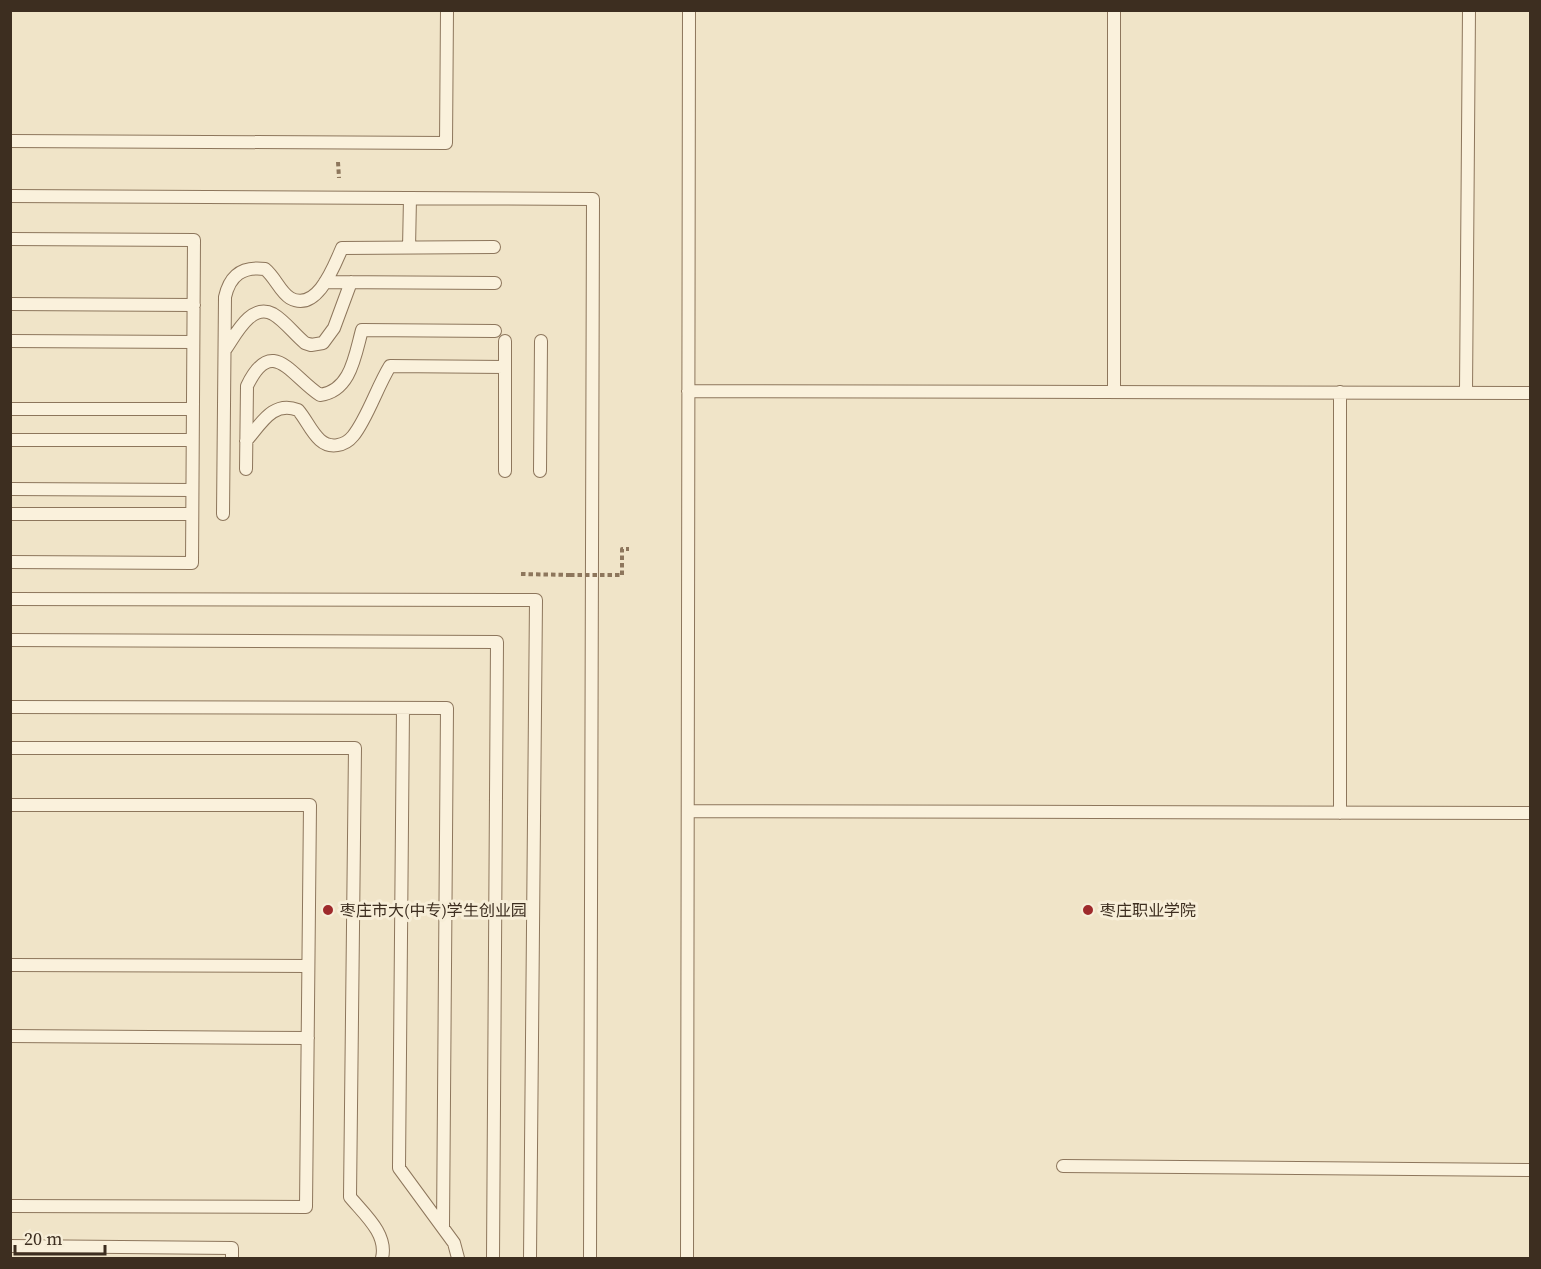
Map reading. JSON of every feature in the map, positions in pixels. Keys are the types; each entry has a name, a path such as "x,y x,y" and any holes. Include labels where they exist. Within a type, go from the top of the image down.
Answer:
{"lane":[{"path":"10,141 446,143 447,10"},
{"path":"687,1258 689,10"},
{"path":"1114,10 1114,391"},
{"path":"1466,392 1469,10"},
{"path":"10,196 593,199 590,1258"},
{"path":"409,248 410,198"},
{"path":"10,239 194,240 192,563 10,562"},
{"path":"223,514 225,297 227,287 237,274 251,268 265,269 290,297 305,302 311,299 325,282 342,248 494,247"},
{"path":"325,282 495,283"},
{"path":"225,350 248,318 260,312 274,315 305,343 323,344 334,328 351,282"},
{"path":"10,304 194,304"},
{"path":"246,469 247,386 253,374 264,362 271,360 283,362 320,395 327,394 341,385 347,377 362,330 495,331"},
{"path":"10,341 193,342"},
{"path":"505,341 505,471"},
{"path":"540,471 541,341"},
{"path":"246,441 270,414 283,407 298,410 320,440 325,443 339,445 346,442 357,429 390,366 505,367"},
{"path":"688,391 1530,393"},
{"path":"1340,392 1340,813"},
{"path":"10,409 193,409"},
{"path":"10,440 192,440"},
{"path":"10,489 192,490"},
{"path":"10,514 192,514"},
{"path":"10,599 536,600 530,1258"},
{"path":"10,640 497,642 493,1258"},
{"path":"10,707 447,708 443,1227"},
{"path":"403,708 399,1167 454,1243 458,1258"},
{"path":"10,748 355,748 350,1197 379,1233 383,1245 382,1258"},
{"path":"10,805 310,805 306,1207 10,1206"},
{"path":"688,811 1530,813"},
{"path":"10,965 308,966"},
{"path":"10,1036 308,1038"},
{"path":"1063,1166 1530,1170"},
{"path":"10,1246 232,1248 232,1258"}],"path":[{"path":"338,143 339,198"},
{"path":"521,574 622,575 622,549 629,549"}],"place":[{"name":"枣庄市大(中专)学生创业园","path":"328,910"},
{"name":"枣庄职业学院","path":"1088,910"}]}
